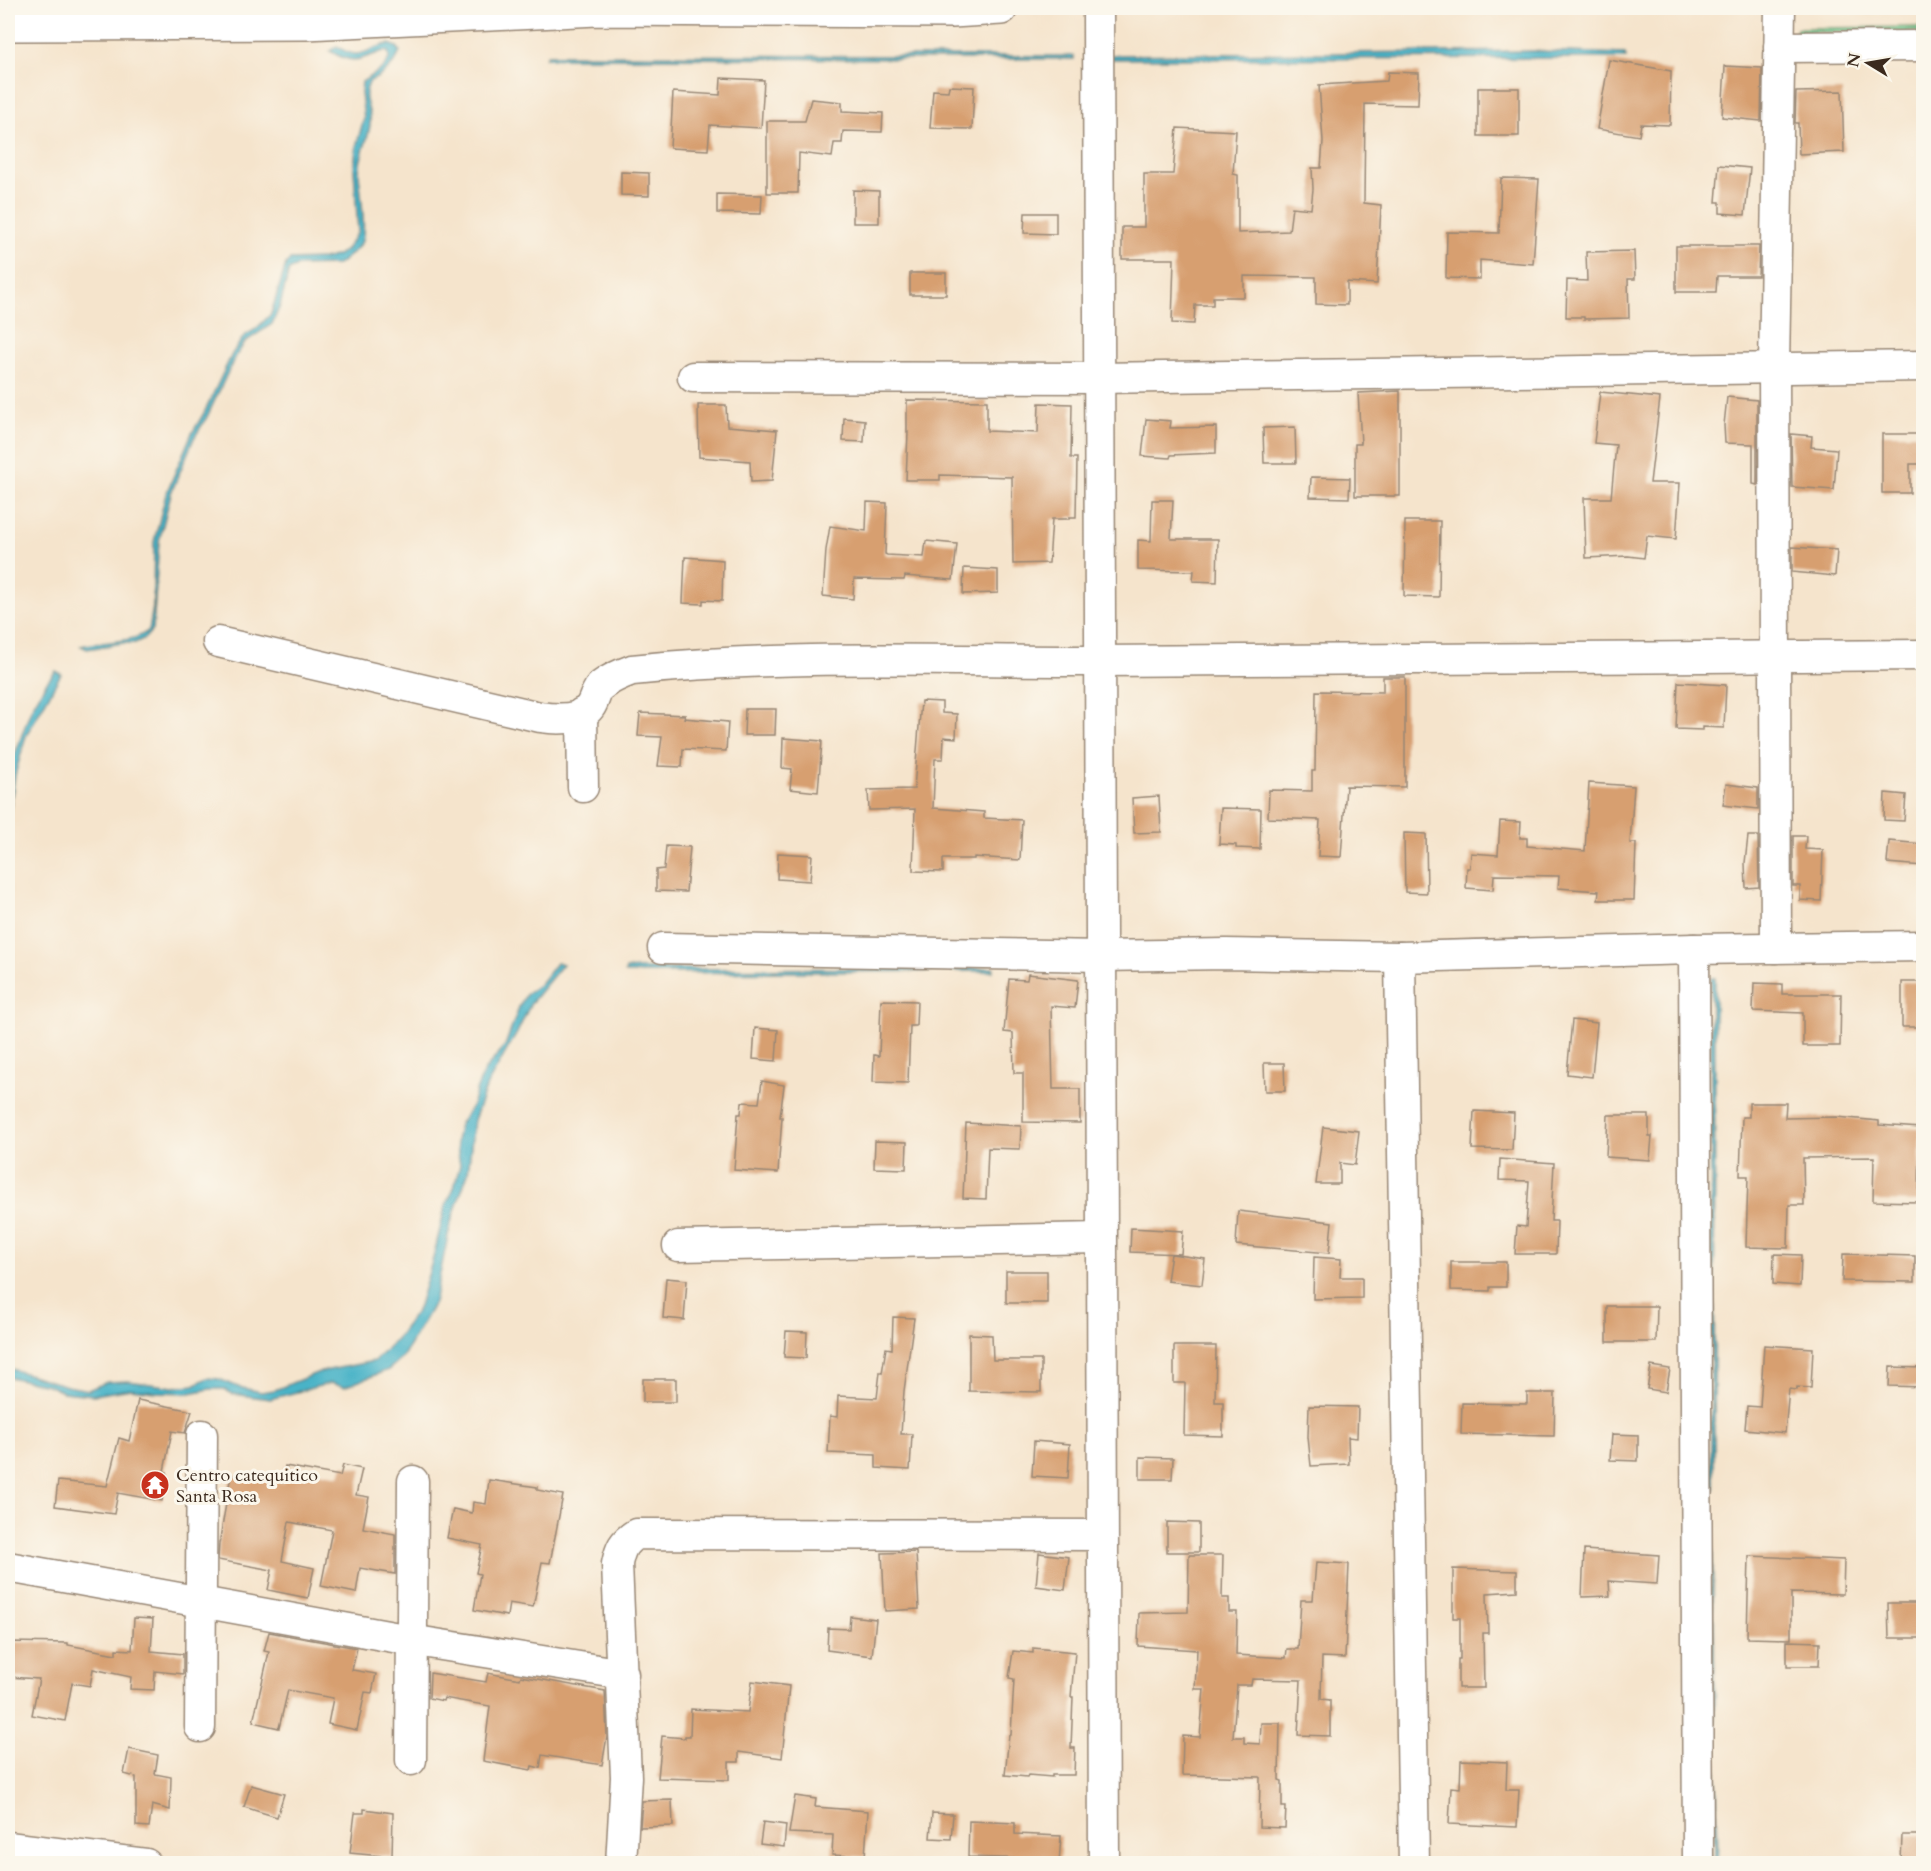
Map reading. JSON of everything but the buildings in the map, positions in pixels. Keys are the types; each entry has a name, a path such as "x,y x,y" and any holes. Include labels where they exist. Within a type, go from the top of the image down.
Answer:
{"highway":[{"path":"8,24 306,23 597,9 1001,8"}],"street":[{"path":"1098,8 1104,1863"},
{"path":"1776,948 1774,368 1780,8"},
{"path":"1779,47 1923,46"},
{"path":"693,377 1098,378 1923,366"},
{"path":"218,642 540,717 566,718 582,713 591,706 600,687 618,675 632,670 739,661 862,659 1099,661 1923,655"},
{"path":"582,713 583,787"},
{"path":"663,948 1100,956 1226,954 1400,957 1694,949 1923,946"},
{"path":"1694,949 1698,1863"},
{"path":"1400,957 1414,1863"},
{"path":"678,1246 1101,1238"},
{"path":"200,1727 202,1435"},
{"path":"411,1760 410,1640 413,1480"},
{"path":"621,1863 626,1777 617,1564 620,1549 626,1540 636,1534 1102,1535"},
{"path":"8,1567 410,1640 623,1674"},
{"path":"8,1847 146,1863"}],"green space":[{"path":"1924,27 1923,32 1796,32 1797,29 1802,28"}],"water":[{"path":"389,44 400,51 398,56 388,69 370,81 366,94 370,119 359,167 363,221 361,243 338,265 297,266 289,270 280,306 272,324 245,342 234,359 207,417 194,438 171,493 159,541 153,629 145,638 135,643 87,649 81,646 134,638 149,630 153,607 154,542 166,494 191,435 232,354 244,336 256,329 271,314 286,264 290,260 323,259 335,256 345,251 358,232 354,169 356,147 364,118 362,82 381,69 389,57 388,52 384,51 351,60 330,51 337,46 345,51 358,54"},
{"path":"1537,51 1625,54 1626,58 1109,59 1110,55"},
{"path":"547,55 1074,56 1074,59 545,58"},
{"path":"56,671 61,674 26,736 15,775 8,823 8,774 31,709"},
{"path":"557,962 563,964 531,1003 517,1033 487,1085 474,1120 468,1173 451,1222 434,1303 402,1358 388,1370 344,1387 331,1383 270,1399 233,1394 223,1389 190,1393 131,1389 93,1395 63,1392 48,1385 8,1377 8,1368 88,1390 107,1382 128,1381 173,1387 194,1385 207,1378 219,1379 238,1387 261,1392 275,1390 319,1372 374,1361 395,1341 418,1309 445,1207 454,1188 460,1165 456,1141 460,1123 472,1106 485,1070 505,1046 519,1007 527,993 539,985"},
{"path":"994,968 993,971 625,973 626,969"},
{"path":"1711,978 1715,978 1714,1491 1711,1491"},
{"path":"1710,1529 1712,1529 1718,1864 1715,1863"}],"place":[{"name":"Centro catequitico Santa Rosa","path":"155,1485"}]}
